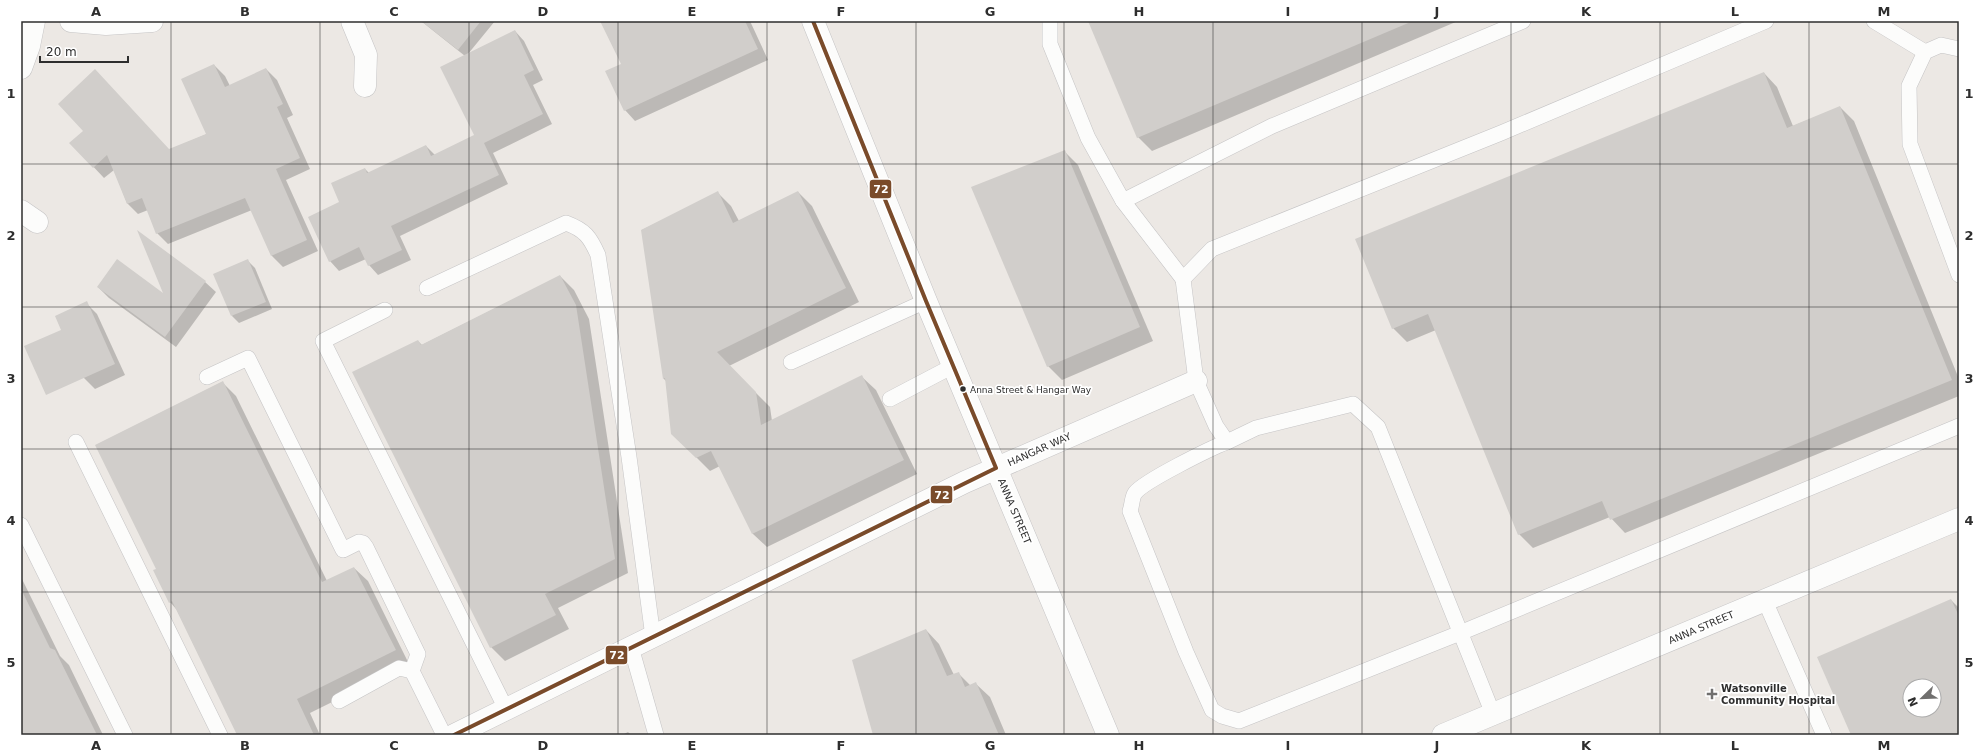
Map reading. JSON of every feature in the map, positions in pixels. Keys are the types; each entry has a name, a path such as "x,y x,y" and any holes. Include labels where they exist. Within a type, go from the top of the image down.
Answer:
{"street":[{"path":"21,68 29,46 34,21"},
{"path":"71,21 106,24 152,21"},
{"path":"352,21 366,55 365,86"},
{"name":"ANNA STREET","path":"813,21 926,301 1108,735"},
{"name":"HANGAR WAY","path":"454,735 965,482 1196,381"},
{"name":"ANNA STREET","path":"1443,735 1959,519"}],"lane":[{"path":"1050,21 1050,44 1088,138 1123,201 1183,279 1196,381 1216,426 1227,442"},
{"path":"1123,201 1272,126 1523,21"},
{"path":"1874,21 1925,52"},
{"path":"1183,279 1212,249 1501,133 1763,22"},
{"path":"1959,49 1941,45 1925,52 1909,86 1910,144 1959,275"},
{"path":"427,288 566,222 580,228 592,240 599,262 628,449 653,637"},
{"path":"791,362 926,301"},
{"path":"385,310 323,341 506,709"},
{"path":"207,377 248,358 343,550 359,542 362,543 369,554 418,654 412,671 444,735"},
{"path":"890,398 953,366"},
{"path":"1493,714 1460,633 1378,427 1353,404 1256,428 1202,453 1155,479 1135,493 1130,511 1186,652 1212,710 1222,716 1239,721 1460,633 1959,426"},
{"path":"76,442 220,735"},
{"path":"21,526 125,735"},
{"path":"1765,601 1824,735"},
{"path":"631,647 656,735"},
{"path":"339,701 399,668 412,671"}],"building":[{"path":"421,21 481,21 458,50"},
{"path":"600,21 745,21 758,49 624,111 605,71 621,64"},
{"path":"1088,21 1413,21 1137,138"},
{"path":"515,30 534,70 524,75 543,114 484,143 499,175 391,226 402,250 368,266 359,247 329,262 308,217 339,202 331,183 365,168 367,173 426,145 431,156 474,135 440,67"},
{"path":"214,64 225,87 266,68 283,104 277,107 300,158 276,169 307,240 271,256 245,198 156,234 142,198 127,204 107,155 93,168 69,143 83,131 58,104 95,69 169,149 206,134 181,79"},
{"path":"1764,72 1787,128 1840,106 1952,380 1610,520 1602,501 1518,535 1428,314 1392,329 1355,239"},
{"path":"1065,150 1140,327 1047,367 971,187"},
{"path":"718,191 733,223 798,191 846,288 717,352 756,392 761,425 862,375 904,460 752,534 711,451 696,458 671,434 665,378 663,379 641,230"},
{"path":"137,230 206,281 165,337 97,287 117,259 163,293"},
{"path":"248,259 266,302 231,316 213,274"},
{"path":"560,275 576,305 615,559 545,594 556,615 490,648 352,372 418,340 421,345"},
{"path":"87,301 115,364 46,395 24,346 61,330 55,316"},
{"path":"223,381 322,582 354,567 396,650 297,699 314,735 237,735 172,601 169,603 153,570 156,569 95,445"},
{"path":"21,589 50,648 55,650 97,735 21,735"},
{"path":"1951,599 1959,616 1959,735 1851,735 1817,657"},
{"path":"926,629 947,676 959,672 965,687 976,682 999,735 873,735 852,660"}],"transit line":[{"name":"72","path":"454,735 996,468 926,301 813,21"}],"place":[{"name":"Anna Street & Hangar Way","path":"963,389"},
{"name":"Watsonville Community Hospital","path":"1712,694"}]}
